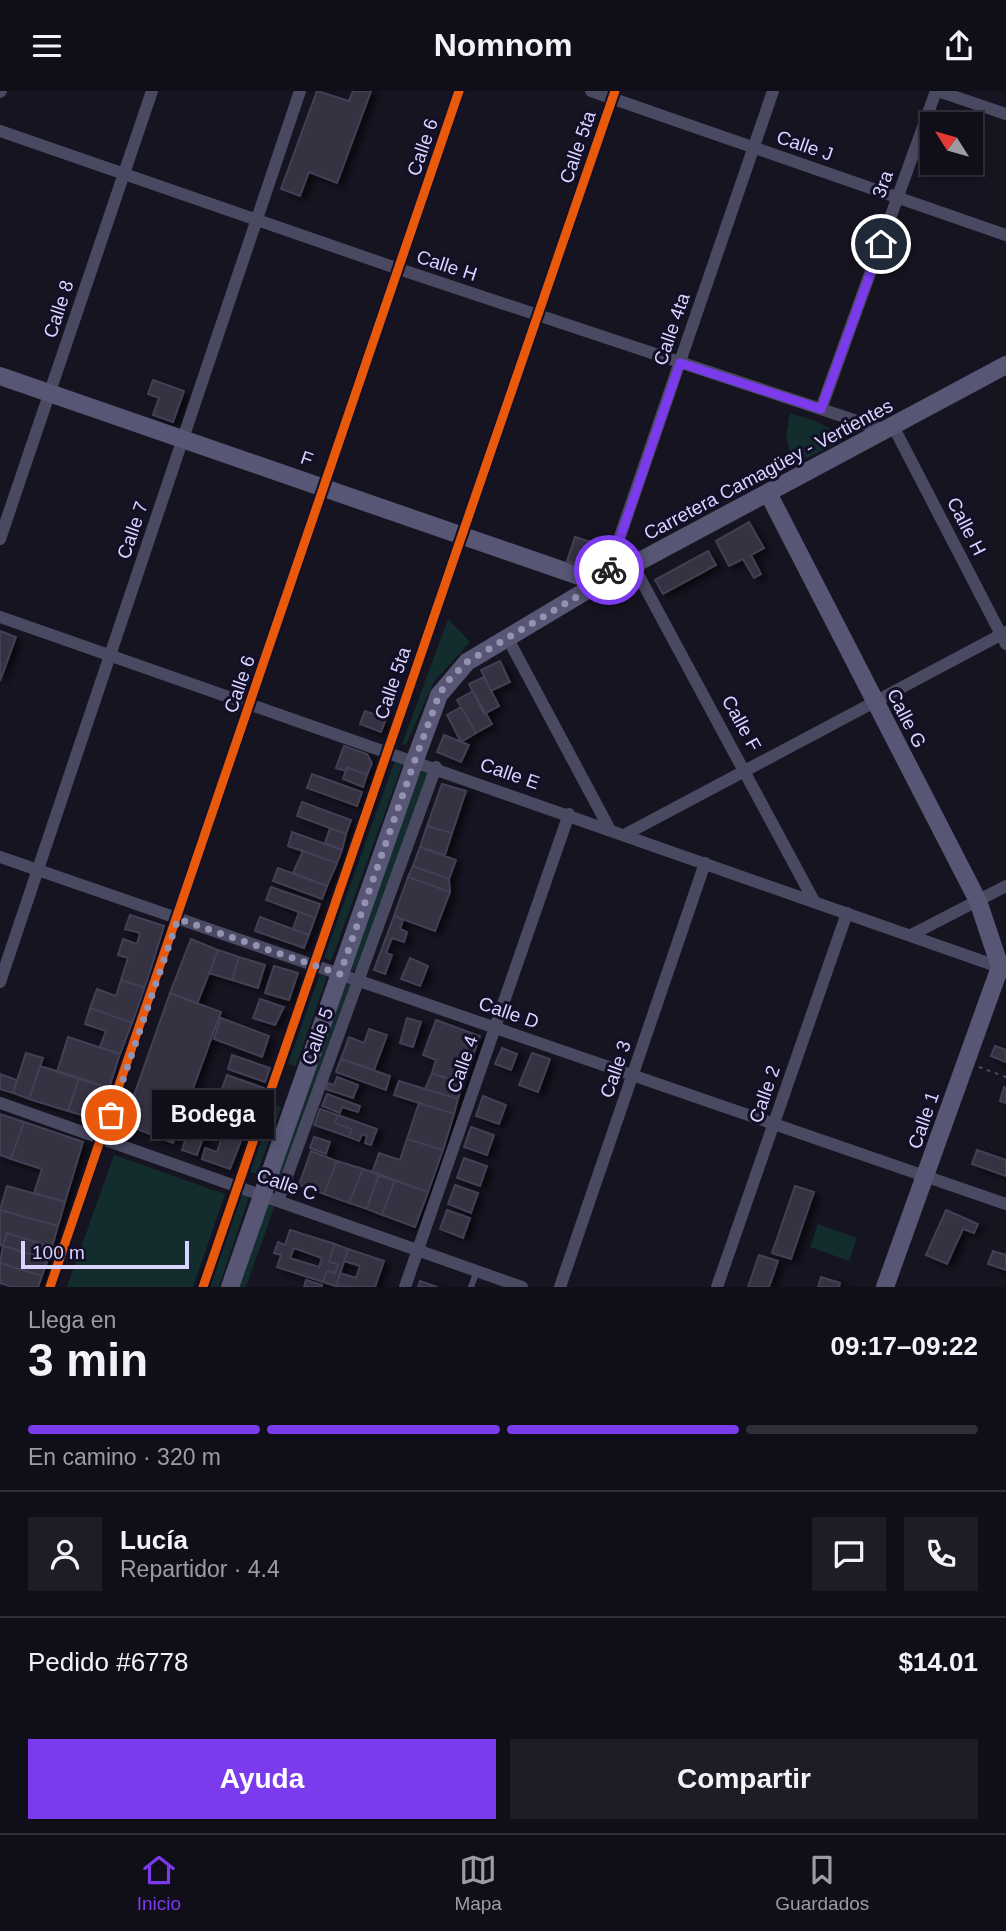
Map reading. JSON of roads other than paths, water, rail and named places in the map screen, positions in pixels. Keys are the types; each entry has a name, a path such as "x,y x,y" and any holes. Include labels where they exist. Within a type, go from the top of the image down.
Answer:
{"street":[{"name":"Calle 8","path":"0,539 152,91"},
{"name":"Calle 7","path":"0,982 300,91"},
{"name":"Calle 6","path":"50,1287 103,1140 459,91"},
{"name":"Calle J","path":"592,91 614,95 753,147 1006,235"},
{"name":"Calle 4ta","path":"602,582 773,91"},
{"path":"937,91 1006,114"},
{"name":"3ra","path":"821,409 937,91"},
{"name":"Calle 5ta","path":"203,1287 614,95"},
{"name":"Calle H","path":"0,131 680,363 888,428 1004,637"},
{"name":"Carretera Camagüey - Vertientes","path":"415,760 439,695 448,681 467,662 602,582 1006,365"},
{"name":"F","path":"0,376 602,582"},
{"name":"Calle G","path":"768,493 978,901 1003,968"},
{"name":"Calle F","path":"633,565 746,770 814,901"},
{"name":"Calle E","path":"0,617 388,750 1003,968"},
{"path":"507,637 609,828"},
{"path":"626,834 875,701 1004,637"},
{"name":"Calle 5","path":"270,1198 340,974 415,760"},
{"name":"Calle 5","path":"230,1287 360,981 436,767"},
{"name":"Calle 4","path":"405,1287 569,814"},
{"name":"Calle D","path":"0,857 1006,1204"},
{"name":"Calle 3","path":"560,1287 705,863"},
{"path":"911,935 1006,886"},
{"name":"Calle 2","path":"717,1287 847,913"},
{"name":"Calle 1","path":"886,1287 965,1062 1003,968"},
{"name":"Calle C","path":"0,1103 522,1287"}],"lane":[{"path":"471,1287 477,1271"}],"place":[{"name":"Bodega","path":"111,1115"}]}
